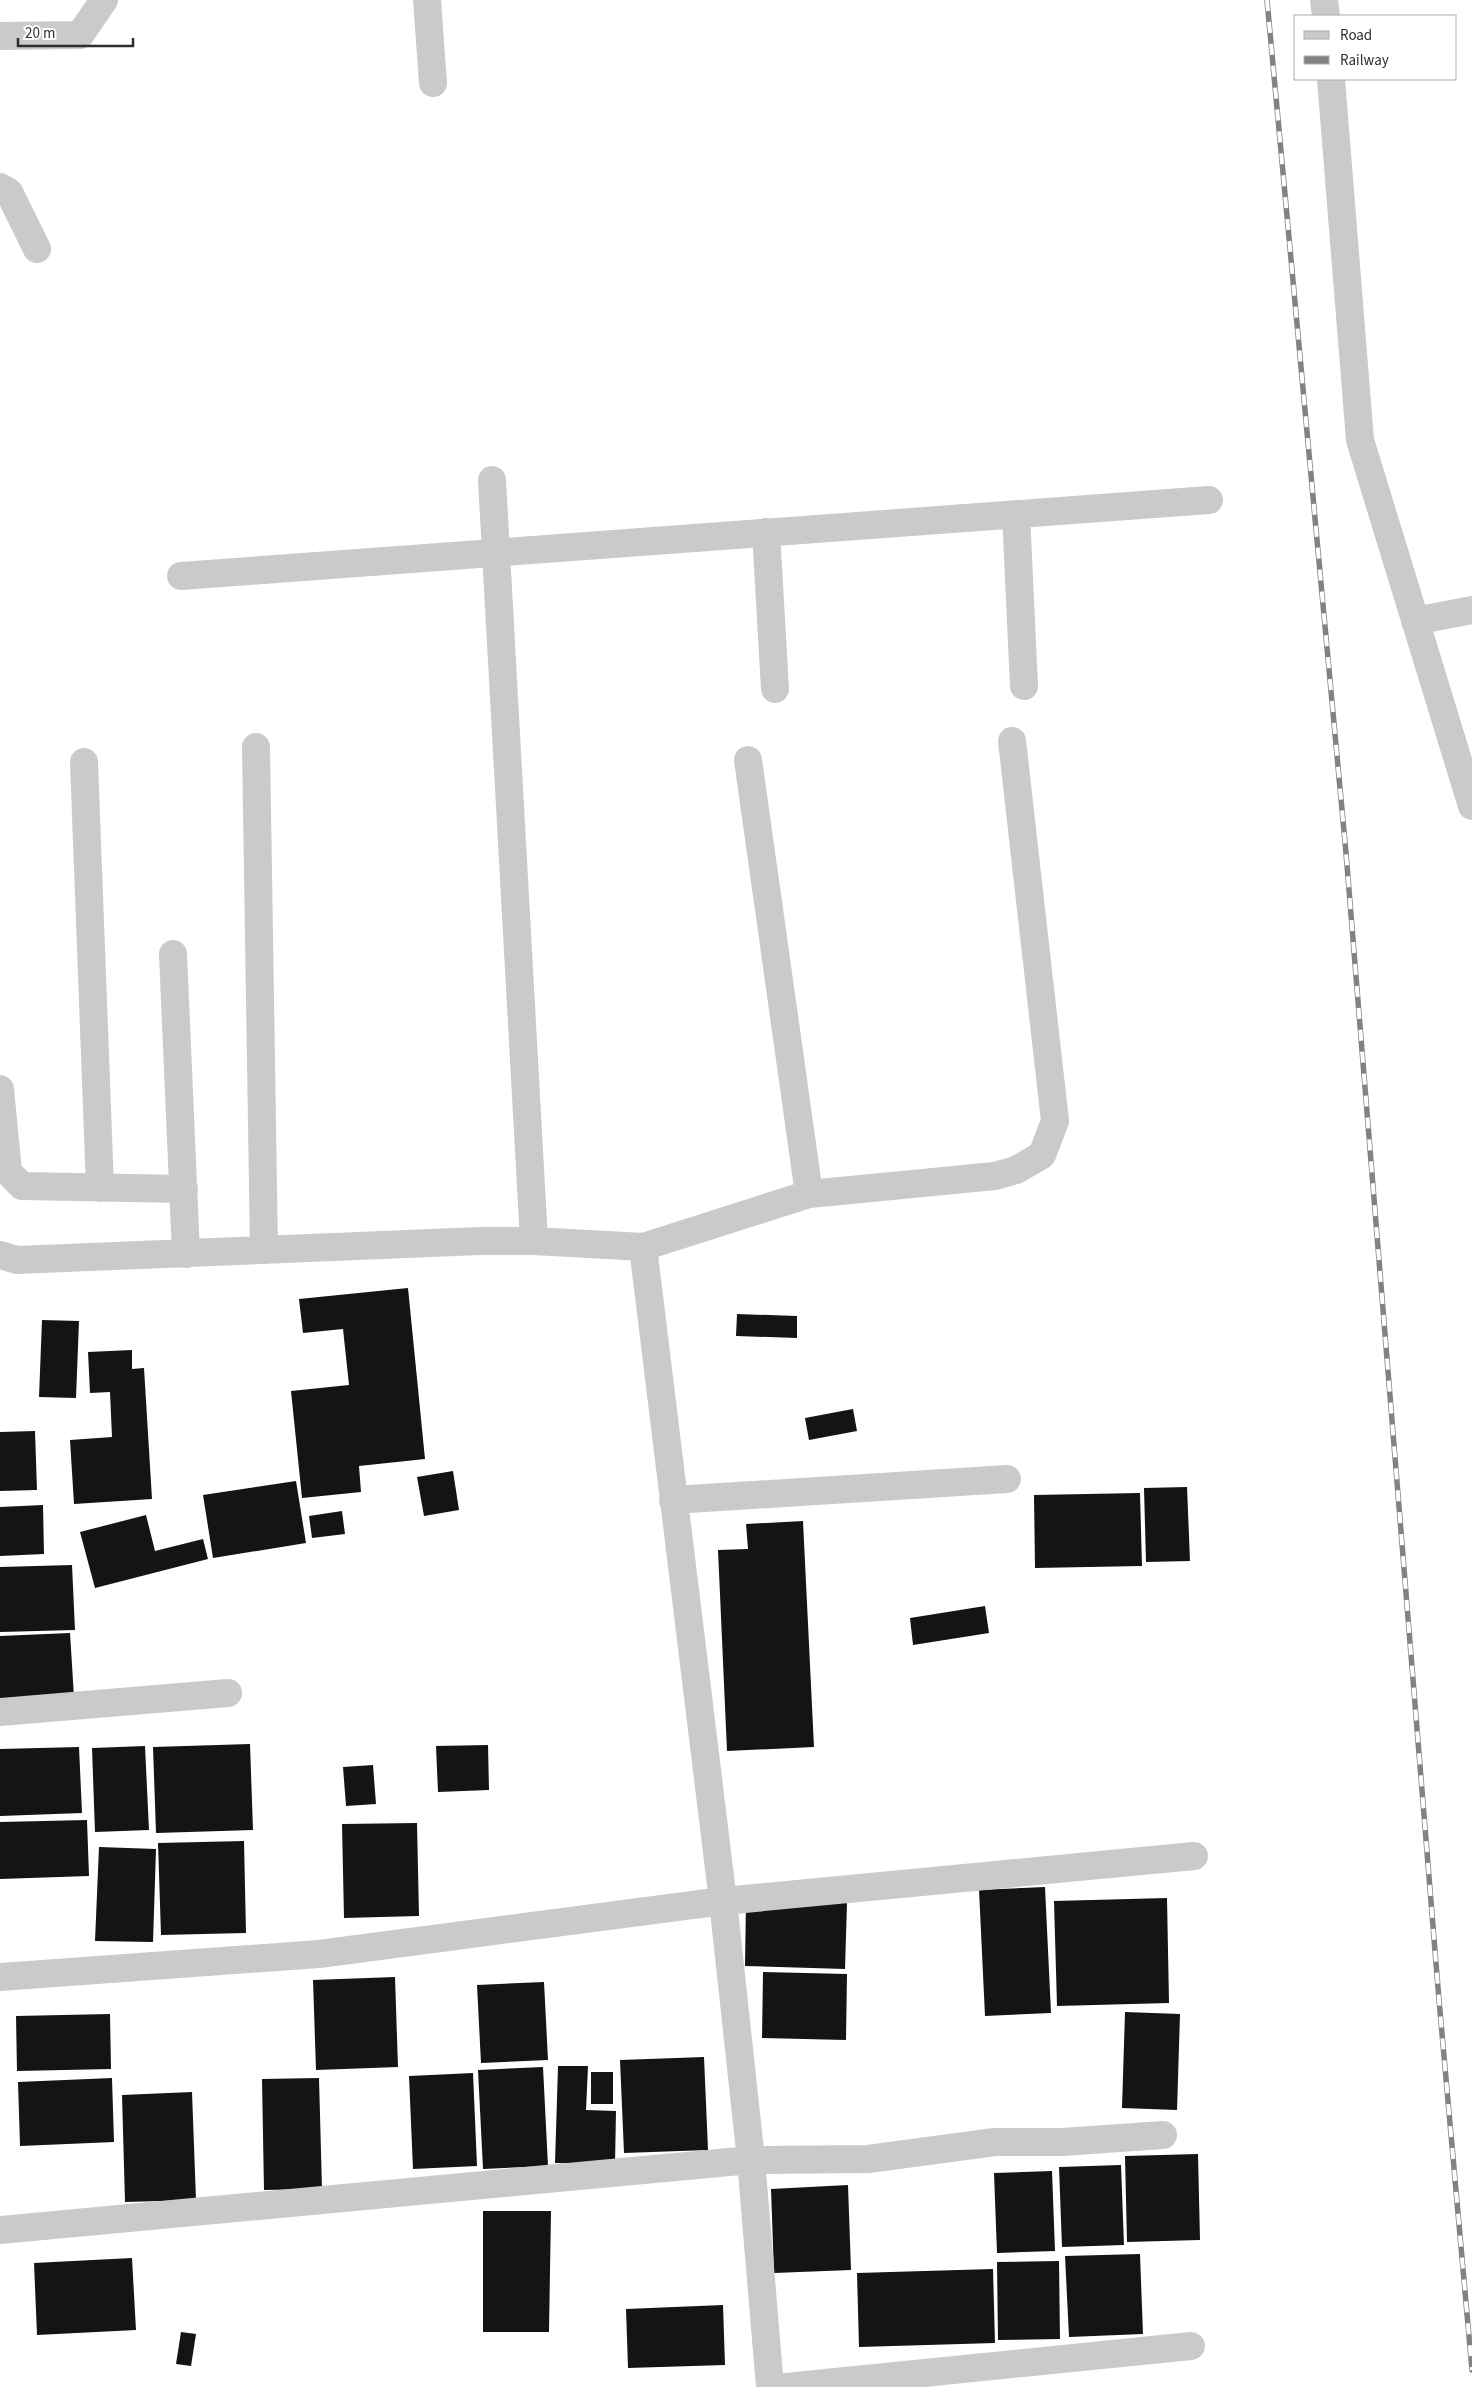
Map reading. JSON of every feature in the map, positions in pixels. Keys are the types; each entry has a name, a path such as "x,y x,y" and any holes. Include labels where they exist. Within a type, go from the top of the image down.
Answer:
{"street":[{"path":"0,36 80,36 104,0"},
{"path":"427,0 432,83"},
{"path":"1324,0 1326,15"},
{"path":"1331,80 1360,440 1472,806"},
{"path":"0,187 9,192 37,249"},
{"path":"492,480 534,1241"},
{"path":"180,576 1209,500"},
{"path":"1016,514 1024,686"},
{"path":"766,532 775,689"},
{"path":"1415,621 1472,610"},
{"path":"0,1255 17,1260 480,1241 534,1241 643,1246 809,1194 995,1176 1016,1170 1042,1155 1055,1121 1012,741"},
{"path":"256,747 264,1250"},
{"path":"748,760 809,1194"},
{"path":"84,762 100,1188"},
{"path":"173,954 186,1254"},
{"path":"0,1089 8,1172 22,1186 184,1189"},
{"path":"643,1246 723,1900 751,2160 770,2387"},
{"path":"673,1500 1007,1479"},
{"path":"0,1712 228,1693"},
{"path":"0,1976 319,1954 723,1900 1194,1856"},
{"path":"0,2230 751,2160 868,2159 995,2142 1062,2142 1163,2135"},
{"path":"786,2387 1191,2346"}],"building":[{"path":"408,1288 425,1459 359,1466 361,1492 302,1498 291,1391 349,1385 343,1329 303,1333 299,1299"},
{"path":"737,1314 797,1316 797,1338 736,1336"},
{"path":"42,1320 79,1321 76,1398 39,1397"},
{"path":"132,1350 132,1369 144,1368 152,1499 74,1504 70,1440 112,1437 110,1392 90,1393 88,1352"},
{"path":"853,1409 857,1431 809,1440 805,1418"},
{"path":"35,1431 37,1490 0,1491 0,1432"},
{"path":"453,1471 459,1510 424,1516 417,1477"},
{"path":"296,1481 306,1543 213,1558 203,1495"},
{"path":"1187,1487 1190,1561 1146,1562 1144,1488"},
{"path":"1140,1493 1142,1566 1035,1568 1034,1495"},
{"path":"43,1505 44,1554 0,1556 0,1507"},
{"path":"342,1511 345,1534 312,1538 309,1516"},
{"path":"146,1515 155,1551 203,1539 208,1559 95,1588 80,1532"},
{"path":"803,1521 814,1747 727,1751 718,1550 748,1549 746,1524"},
{"path":"72,1565 75,1630 0,1632 0,1567"},
{"path":"985,1606 989,1633 913,1645 910,1618"},
{"path":"70,1633 74,1697 0,1700 0,1636"},
{"path":"250,1744 253,1830 156,1833 153,1747"},
{"path":"488,1745 489,1790 438,1792 436,1746"},
{"path":"145,1746 149,1830 95,1832 92,1748"},
{"path":"79,1747 82,1813 0,1816 0,1749"},
{"path":"373,1765 376,1804 346,1806 343,1767"},
{"path":"87,1820 89,1876 0,1879 0,1822"},
{"path":"417,1823 419,1916 344,1918 342,1824"},
{"path":"244,1841 246,1933 161,1935 158,1843"},
{"path":"99,1847 156,1849 153,1942 95,1941"},
{"path":"1045,1887 1051,2013 985,2016 979,1890"},
{"path":"1167,1898 1169,2003 1057,2006 1054,1901"},
{"path":"746,1901 847,1903 845,1969 745,1966"},
{"path":"763,1972 847,1974 846,2040 762,2038"},
{"path":"395,1977 398,2067 316,2070 313,1980"},
{"path":"544,1982 548,2060 481,2063 477,1985"},
{"path":"1125,2012 1180,2014 1177,2110 1122,2108"},
{"path":"110,2014 111,2069 17,2071 16,2016"},
{"path":"704,2057 708,2150 624,2153 620,2060"},
{"path":"558,2066 588,2066 586,2110 616,2111 615,2164 555,2163"},
{"path":"543,2067 548,2166 483,2169 478,2070"},
{"path":"591,2072 613,2072 613,2104 591,2104"},
{"path":"473,2073 477,2166 413,2169 409,2076"},
{"path":"112,2078 114,2142 20,2146 18,2082"},
{"path":"319,2078 322,2189 264,2190 262,2079"},
{"path":"192,2092 196,2200 125,2202 122,2095"},
{"path":"1198,2154 1200,2240 1127,2242 1125,2156"},
{"path":"1121,2165 1124,2245 1062,2247 1059,2167"},
{"path":"1052,2171 1055,2251 997,2253 994,2173"},
{"path":"848,2185 851,2270 774,2273 771,2189"},
{"path":"483,2211 551,2211 549,2332 483,2332"},
{"path":"1140,2254 1143,2334 1069,2337 1065,2256"},
{"path":"132,2258 136,2330 37,2335 34,2263"},
{"path":"1059,2261 1060,2339 998,2340 997,2262"},
{"path":"993,2269 995,2343 859,2347 857,2273"},
{"path":"723,2305 725,2365 628,2368 626,2309"},
{"path":"181,2332 196,2334 191,2366 176,2364"}],"railway":[{"path":"1267,0 1346,853 1439,2000 1472,2370"}]}
